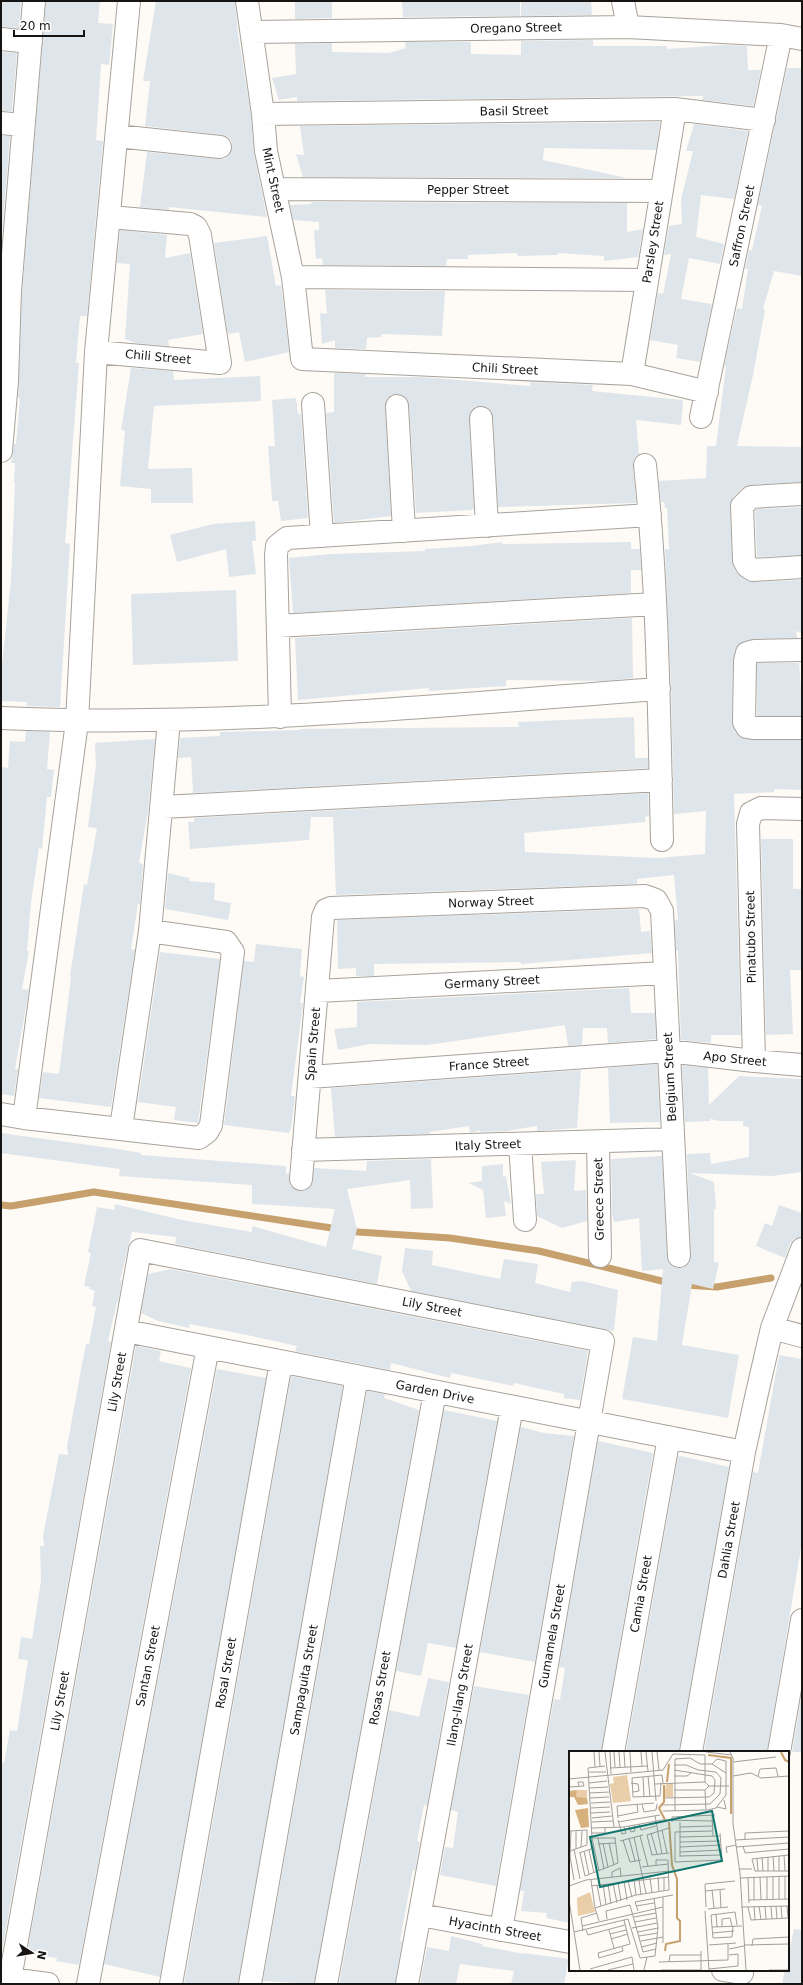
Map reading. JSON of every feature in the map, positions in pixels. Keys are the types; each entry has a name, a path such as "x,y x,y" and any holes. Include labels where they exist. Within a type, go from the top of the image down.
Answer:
{"street":[{"path":"1,451 9,212 23,125 34,1"},
{"path":"24,1118 77,722 96,352 110,217 129,1"},
{"name":"Mint Street","path":"247,1 263,114 266,151 293,277 302,359"},
{"path":"623,1 628,27"},
{"name":"Oregano Street","path":"252,32 628,27 781,35 802,39"},
{"name":"Saffron Street","path":"701,417 781,35"},
{"path":"1,39 31,42"},
{"name":"Basil Street","path":"263,114 674,109 764,120"},
{"name":"Parsley Street","path":"632,374 674,109"},
{"path":"1,123 23,125"},
{"path":"117,136 220,147"},
{"name":"Pepper Street","path":"275,189 661,191"},
{"name":"Chili Street","path":"96,352 220,363 200,235 196,227 190,224 110,217"},
{"path":"293,277 647,280"},
{"name":"Chili Street","path":"302,359 632,374 707,392"},
{"path":"313,404 322,536"},
{"path":"397,406 404,531"},
{"path":"481,418 486,526"},
{"path":"645,465 650,515 659,689 662,840"},
{"path":"802,494 751,497 742,506 744,560 747,566 753,570 802,567"},
{"path":"280,717 276,555 277,546 287,538 650,515"},
{"path":"278,626 655,604"},
{"path":"802,650 754,651 747,653 745,661 744,722 747,727 802,728"},
{"path":"1,718 77,722 280,717 659,689"},
{"path":"121,1128 150,931 163,807 169,720"},
{"path":"163,807 660,780"},
{"name":"Pinatubo Street","path":"754,1061 748,824 751,813 761,808 802,809"},
{"name":"Norway Street","path":"326,910 331,908 645,896 656,900"},
{"name":"Belgium Street","path":"656,900 662,911 679,1256"},
{"name":"Spain Street","path":"301,1179 318,991 323,917 326,910"},
{"path":"1,1114 24,1118 199,1138 207,1132 211,1125 233,952 226,942 150,931"},
{"name":"Germany Street","path":"318,991 665,973"},
{"name":"Apo Street","path":"668,1051 802,1065"},
{"name":"France Street","path":"310,1077 668,1051"},
{"name":"Italy Street","path":"303,1150 673,1139"},
{"name":"Greece Street","path":"598,1142 600,1256"},
{"path":"520,1144 525,1220"},
{"name":"Dahlia Street","path":"690,1751 744,1452 772,1328 802,1249"},
{"name":"Lily Street","path":"48,1984 10,1979 140,1250 603,1341"},
{"path":"772,1328 802,1336"},
{"name":"Garden Drive","path":"126,1332 744,1452"},
{"name":"Gumamela Street","path":"501,1930 603,1341"},
{"name":"Santan Street","path":"88,1984 208,1347"},
{"name":"Rosal Street","path":"171,1984 281,1362"},
{"name":"Sampaguita Street","path":"250,1984 357,1376"},
{"name":"Rosas Street","path":"326,1984 435,1392"},
{"name":"Ilang-Ilang Street","path":"407,1984 512,1407"},
{"name":"Camia Street","path":"614,1751 669,1437"},
{"path":"780,1751 802,1620"},
{"name":"Hyacinth Street","path":"420,1915 569,1942"}],"building":[{"path":"1,1 21,1 19,28 1,27"},
{"path":"46,1 100,1 98,23 113,24 109,65 101,64 96,140 103,141 87,316 80,316 76,363 79,363 65,543 70,544 60,707 27,706 27,702 1,701 1,674 11,580 15,463 11,463 14,444 16,444 20,398 18,398 22,292"},
{"path":"156,1 235,1 238,34 251,115 254,154 267,217 169,207 169,210 140,207 147,152 225,159 230,155 232,148 232,142 228,137 222,135 145,126 150,81 143,81"},
{"path":"295,1 332,1 332,18 295,19"},
{"path":"402,1 520,1 520,16 403,17"},
{"path":"521,1 591,1 592,15 521,16"},
{"path":"593,40 593,46 667,46 667,49 724,45 747,46 748,70 761,70 753,106 702,100 703,96 297,101 297,97 279,100 272,78 296,74 295,44 332,43 332,52 389,53 406,48 405,42 471,42 471,54 521,55 521,41"},
{"path":"1,52 17,53 12,111 1,111"},
{"path":"787,68 802,68 802,276 774,271 763,309 765,310 753,375 737,446 802,447 802,482 750,485 742,488 733,497 730,506 732,560 736,572 746,580 753,582 802,580 802,633 796,631 797,638 754,639 738,645 733,661 732,722 736,733 745,739 802,740 802,790 774,789 774,792 734,794 741,1035 711,1035 711,1043 681,1040 678,950 676,951 675,929 675,920 678,920 674,875 637,879 637,884 336,895 333,817 311,817 309,840 190,849 188,822 194,822 194,818 648,793 649,816 645,817 645,822 524,833 525,852 658,858 705,854 706,811 674,814 671,688 665,549 669,549 667,508 665,508 664,502 661,502 659,481 706,478 707,446 716,446 726,366 724,366 737,308 742,309 748,269 745,269 749,250 752,250 762,206 758,205"},
{"path":"660,122 656,150 544,148 543,160 627,178 303,177 296,154 304,155 300,126"},
{"path":"694,124 748,131 734,199 701,195 696,237 724,244 720,264 689,258 681,299 712,304 700,362 676,358 678,345 650,340 658,293 663,294 671,254 664,255 669,226 682,224 681,199 693,151 686,151"},
{"path":"1,136 10,136 1,248"},
{"path":"311,202 627,203 627,232 643,229 638,257 604,261 604,256 558,253 558,255 518,256 517,253 468,255 468,259 447,259 446,266 323,265 322,258 316,259 314,230 319,230 319,222 293,220 290,205 312,204"},
{"path":"120,230 167,235 165,258 190,253 203,334 168,340 169,346 135,343 125,339 130,264 117,263"},
{"path":"267,236 276,286 281,285 289,352 245,362 239,332 229,334 227,330 214,243"},
{"path":"325,290 445,291 442,336 382,334 381,337 367,338 366,349 335,348 335,340 322,344 320,313 327,314"},
{"path":"131,368 173,371 174,380 260,376 261,401 154,406 148,469 192,468 193,503 151,503 151,489 120,486 125,431 121,430"},
{"path":"334,373 365,374 365,377 422,377 530,386 530,382 593,385 592,391 683,400 681,425 636,420 639,454 634,459 633,466 636,503 498,507 493,417 491,411 486,407 481,406 474,408 470,413 469,419 474,508 471,510 416,513 409,405 407,399 402,395 391,395 386,400 385,407 391,516 334,523 326,413 334,412"},
{"path":"296,398 298,414 301,414 308,518 281,521 278,501 272,501 268,446 275,446 272,400"},
{"path":"802,507 802,555 757,557 756,509"},
{"path":"255,521 256,541 252,541 256,574 229,577 226,549 177,562 170,535 213,524"},
{"path":"502,542 502,544 631,542 631,549 640,549 641,570 631,570 631,593 293,613 289,558 331,554 425,551 425,549 472,546"},
{"path":"236,590 238,661 133,665 131,594"},
{"path":"632,618 633,678 605,681 506,680 506,686 429,691 429,688 298,700 295,638"},
{"path":"757,663 799,663 802,690 802,716 757,716"},
{"path":"634,717 635,758 648,758 648,768 193,793 191,757 178,758 180,738 220,736 220,732 300,729 519,727 518,722"},
{"path":"26,731 50,732 47,769 54,770 51,797 47,797 42,849 39,848 31,903 27,951 29,951 22,989 29,990 15,1069 18,1069 14,1096 1,1094 1,767 8,768 10,741 25,742"},
{"path":"155,739 148,811 139,863 143,864 140,904 138,904 131,949 135,950 111,1107 39,1098 43,1072 59,1074 70,976 84,884 87,885 97,828 88,827 96,766 95,743"},
{"path":"761,839 793,839 793,889 802,889 802,970 790,970 793,1034 766,1035"},
{"path":"168,873 189,878 189,881 215,883 214,900 231,903 228,920 165,909"},
{"path":"639,909 641,932 650,931 652,953 521,964 521,962 374,964 374,976 356,976 356,968 338,969 337,920"},
{"path":"256,944 302,949 300,976 304,977 300,1003 303,1003 291,1096 295,1096 291,1130 289,1133 224,1125 244,961 254,962"},
{"path":"160,952 220,959 198,1123 174,1120 176,1107 138,1102"},
{"path":"629,988 631,1013 655,1013 656,1039 608,1043 607,1028 583,1028 582,1045 568,1046 565,1025 427,1045 370,1044 338,1050 334,1029 357,1027 357,1002"},
{"path":"657,1064 660,1122 610,1123 608,1068"},
{"path":"682,1065 708,1068 709,1105 739,1076 802,1079 802,1172 772,1176 690,1173 714,1182 716,1209 714,1209 714,1262 719,1263 713,1289 692,1284 682,1345 739,1355 728,1418 622,1399 633,1337 657,1341 663,1269 642,1271 639,1218 614,1222 612,1214 611,1159 662,1156 667,1257 669,1263 673,1267 679,1268 686,1266 690,1261 691,1255 687,1154 710,1153 711,1164 749,1157 749,1127 743,1126 743,1121 720,1121 710,1119 710,1121 685,1122"},
{"path":"581,1070 577,1128 537,1131 537,1126 507,1131 480,1132 480,1130 470,1133 469,1126 430,1132 430,1134 335,1137 331,1088"},
{"path":"1,1133 118,1149 141,1153 141,1155 286,1166 286,1174 289,1173 290,1185 294,1189 300,1191 307,1190 311,1186 314,1168 366,1171 367,1161 431,1159 433,1208 411,1209 410,1180 347,1189 357,1229 352,1249 382,1256 377,1284 175,1244 176,1237 132,1232 120,1281 122,1280 118,1302 108,1341 111,1342 2,1951 1,1762 4,1763 10,1730 17,1731 28,1660 18,1659 21,1637 32,1639 41,1581 40,1546 44,1546 43,1536 59,1454 68,1455 67,1447 82,1364 86,1344 89,1344 96,1307 92,1306 95,1291 88,1288 92,1287 84,1286 91,1253 88,1252 97,1207 114,1210 115,1204 182,1220 252,1232 252,1226 326,1247 335,1209 252,1204 252,1185 119,1176 120,1169 1,1153"},
{"path":"576,1160 574,1191 586,1190 587,1221 562,1228 537,1216 536,1194 544,1194 541,1162"},
{"path":"503,1164 503,1177 506,1176 511,1204 504,1201 506,1216 486,1218 483,1190 468,1183 482,1181 482,1166"},
{"path":"779,1205 802,1213 801,1237 794,1239 790,1244 785,1258 756,1246 765,1223 772,1226"},
{"path":"405,1248 433,1251 432,1265 500,1279 504,1259 538,1264 535,1283 570,1292 572,1282 582,1281 618,1290 614,1331 411,1291 402,1271"},
{"path":"170,1269 588,1351 580,1400 564,1398 564,1394 514,1383 513,1386 451,1373 450,1378 391,1363 390,1370 295,1351 297,1346 242,1334 190,1324 189,1328 158,1321 141,1313 148,1274"},
{"path":"136,1346 161,1351 159,1361 191,1368 79,1965 56,1961 57,1958 27,1954"},
{"path":"779,1355 802,1359 802,1542 767,1751 704,1751 753,1472 758,1473"},
{"path":"217,1369 266,1378 160,1977 104,1964"},
{"path":"291,1376 343,1386 238,1984 184,1984"},
{"path":"367,1391 385,1394 384,1398 419,1410 314,1984 263,1981"},
{"path":"444,1410 497,1421 456,1648 428,1643 421,1676 396,1671"},
{"path":"521,1427 544,1433 574,1436 535,1662 480,1652"},
{"path":"598,1441 653,1453 601,1751 569,1751 569,1923 546,1918 547,1913 521,1911 524,1891 520,1891 554,1699 560,1700 565,1668 559,1667"},
{"path":"681,1456 729,1467 679,1751 626,1751 678,1457"},
{"path":"428,1678 449,1682 427,1806 424,1805 417,1841 420,1842 415,1870 413,1870 400,1941 402,1941 395,1984 339,1984 389,1710 419,1717"},
{"path":"474,1686 529,1695 496,1886 440,1875 445,1847 453,1848 458,1812 451,1810"},
{"path":"802,1693 802,1752 792,1752"},
{"path":"794,1929 802,1930 802,1984 782,1984 785,1971 789,1971 789,1952"},
{"path":"451,1936 482,1944 482,1946 524,1954 569,1959 564,1984 511,1984 514,1971 460,1964 456,1984 420,1984 427,1947 449,1951"}],"waterway":[{"path":"1,1205 11,1206 94,1192 358,1232 450,1238 539,1251 670,1283"},
{"path":"684,1285 717,1287 771,1278"}]}
